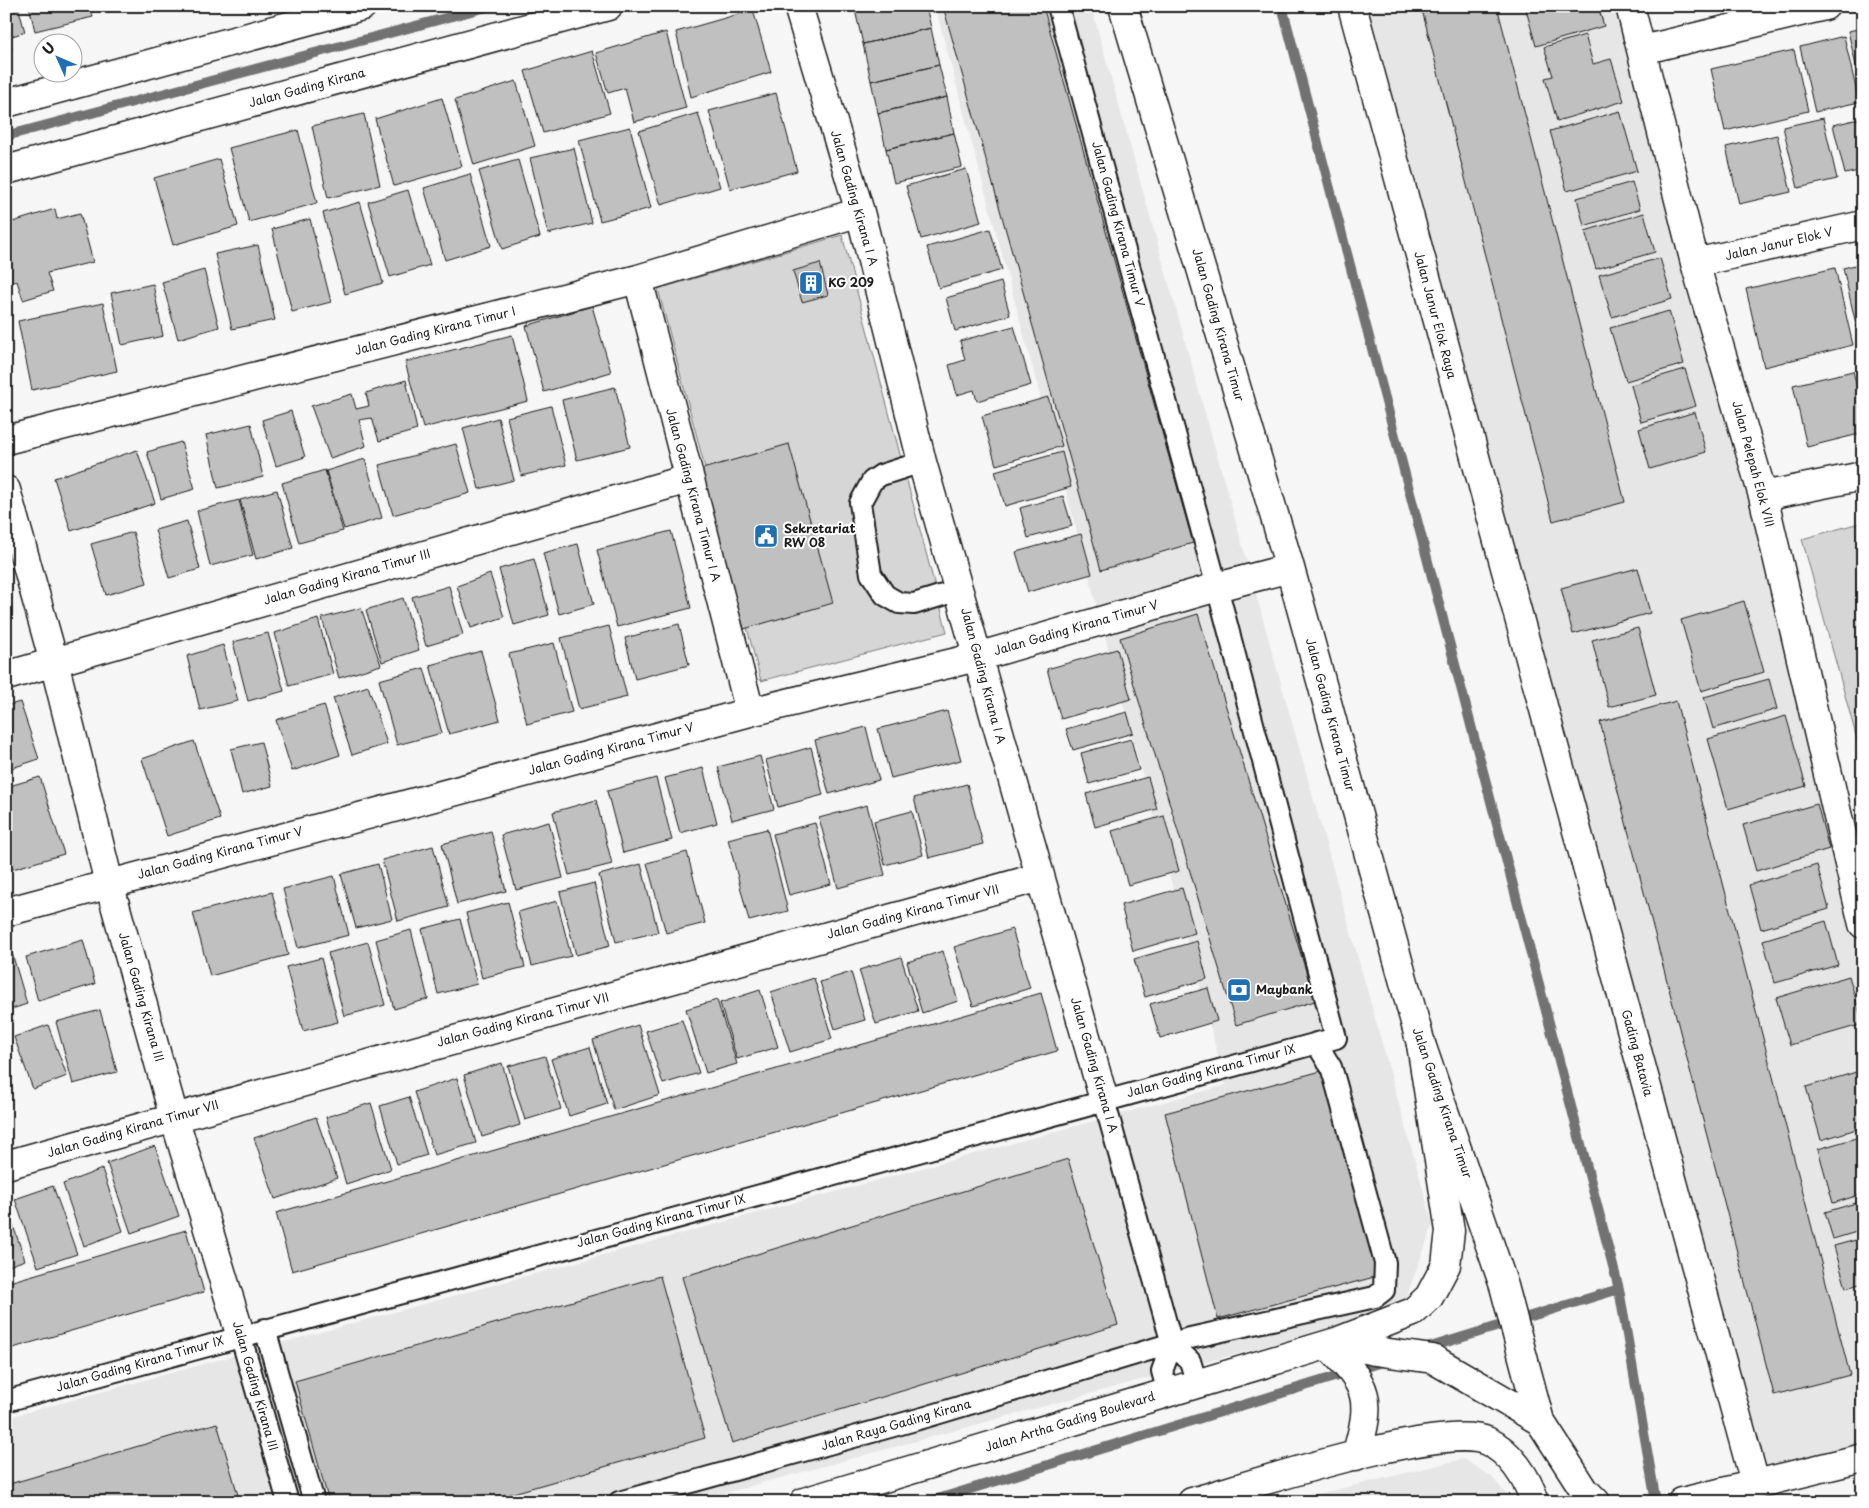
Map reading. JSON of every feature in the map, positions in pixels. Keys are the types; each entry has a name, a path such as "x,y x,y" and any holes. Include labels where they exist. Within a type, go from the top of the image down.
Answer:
{"street":[{"path":"6,103 362,6"},
{"name":"Jalan Gading Kirana","path":"6,170 608,6"},
{"name":"Jalan Gading Kirana I A","path":"798,6 860,212 922,462 1104,1100"},
{"name":"Jalan Gading Kirana Timur","path":"1123,6 1290,568 1421,1044 1504,1286 1540,1421"},
{"name":"Jalan Janur Elok Raya","path":"1352,6 1519,624"},
{"name":"Jalan Pelepah Elok VIII","path":"1630,6 1695,263 1763,496 1863,924"},
{"path":"1642,50 1825,6"},
{"name":"Jalan Gading Kirana Timur I","path":"6,440 638,279 860,212"},
{"name":"Jalan Janur Elok V","path":"1695,263 1863,225"},
{"name":"Jalan Gading Kirana Timur I A","path":"638,279 688,479 750,712"},
{"path":"1763,496 1863,476"},
{"name":"Jalan Gading Kirana Timur III","path":"6,676 688,479"},
{"name":"Jalan Gading Kirana III","path":"6,490 54,662 109,883 174,1117 253,1333"},
{"name":"Jalan Gading Kirana Timur V","path":"6,912 750,712 977,657 1217,587 1290,568"},
{"name":"Gading Batavia","path":"1519,624 1743,1486"},
{"name":"Jalan Gading Kirana Timur VII","path":"6,1165 1040,877"},
{"name":"Jalan Artha Gading Boulevard","path":"804,1502 1197,1384 1335,1349 1413,1312 1429,1296 1446,1265 1450,1230 1421,1044"},
{"path":"1335,1349 1375,1351 1433,1359 1540,1421 1585,1491 1596,1502"},
{"path":"1335,1349 1352,1370 1362,1387 1366,1408 1358,1447"},
{"path":"1192,1502 1358,1447 1396,1446 1458,1437 1486,1440 1506,1454 1531,1487 1535,1502"},
{"path":"1682,1502 1863,1458"}],"lane":[{"name":"Jalan Gading Kirana Timur V","path":"1058,6 1217,587 1336,1038"},
{"path":"922,462 881,475 872,481 860,503 871,574 885,595 899,603 914,604 960,590"},
{"name":"Jalan Gading Kirana Timur IX","path":"6,1402 1336,1038"},
{"path":"1172,1344 1367,1300 1384,1290 1385,1262 1335,1080 1330,1066 1316,1042"},
{"name":"Jalan Gading Kirana I A","path":"1104,1100 1172,1344"},
{"path":"253,1333 314,1502"},
{"name":"Jalan Gading Kirana III","path":"253,1333 288,1502"},
{"path":"1172,1344 1190,1361 1197,1384"},
{"path":"1168,1393 1162,1371 1172,1344"},
{"name":"Jalan Raya Gading Kirana","path":"619,1502 926,1417 1172,1344"}],"shaded area":[{"path":"935,6 1091,6 1433,1225 1402,1309 692,1502 6,1502 6,1418 1226,1085"},
{"path":"1344,6 1633,6 1863,892 1863,1449 1743,1473"},
{"path":"842,235 947,632 761,681 658,289"},
{"path":"1863,522 1863,761 1802,539"},
{"path":"1463,1459 1492,1477 1513,1502 1286,1502"}],"building":[{"path":"6,6 18,6 25,32 9,37 12,49 6,51"},
{"path":"29,6 91,6 93,17 35,31"},
{"path":"106,6 133,6 108,12"},
{"path":"854,6 926,6 931,28 863,44"},
{"path":"943,6 1043,6 1193,543 1101,570"},
{"path":"1421,6 1497,6 1625,502 1553,521"},
{"path":"1525,6 1598,6 1604,26 1536,46"},
{"path":"753,10 771,72 691,97 676,32"},
{"path":"931,28 939,65 871,81 863,44"},
{"path":"1863,28 1863,96 1848,31"},
{"path":"666,32 686,108 634,122 625,88 608,93 596,53"},
{"path":"1585,35 1593,64 1611,59 1624,101 1557,121 1545,78 1553,76 1544,47"},
{"path":"1844,36 1859,102 1815,112 1800,47"},
{"path":"1794,50 1808,111 1725,131 1711,69"},
{"path":"592,51 610,113 543,133 525,71"},
{"path":"939,65 947,97 878,113 871,81"},
{"path":"516,81 535,146 474,165 455,100"},
{"path":"776,93 797,171 730,189 709,111"},
{"path":"947,97 954,133 886,149 878,113"},
{"path":"442,98 462,166 394,186 375,119"},
{"path":"1620,111 1637,171 1567,191 1550,131"},
{"path":"698,113 720,187 661,205 639,131"},
{"path":"364,114 380,185 328,198 312,126"},
{"path":"1823,118 1837,179 1798,188 1783,127"},
{"path":"1863,118 1863,170 1845,174 1833,125"},
{"path":"630,127 651,208 600,221 579,140"},
{"path":"298,130 317,203 249,222 229,148"},
{"path":"954,133 962,167 894,183 886,149"},
{"path":"1777,135 1791,192 1739,204 1726,147"},
{"path":"574,148 592,223 548,234 530,158"},
{"path":"219,159 238,226 173,245 154,178"},
{"path":"518,160 540,237 502,249 479,171"},
{"path":"966,169 981,222 921,239 906,186"},
{"path":"470,174 491,246 445,260 424,188"},
{"path":"1632,182 1640,209 1584,226 1577,198"},
{"path":"408,190 430,265 390,277 368,202"},
{"path":"360,202 383,283 345,294 323,213"},
{"path":"55,209 57,219 80,213 93,262 47,273 53,291 23,300 17,281 9,283 6,274 6,224"},
{"path":"1644,213 1655,252 1596,269 1585,231"},
{"path":"310,219 331,302 292,312 272,229"},
{"path":"990,229 1002,270 939,288 927,247"},
{"path":"258,245 275,320 232,329 215,254"},
{"path":"1660,258 1672,299 1612,317 1599,275"},
{"name":"KG 209","path":"820,263 828,295 802,302 793,271"},
{"path":"1863,263 1863,332 1858,333 1843,268"},
{"path":"1835,268 1853,345 1764,367 1746,289"},
{"path":"204,270 219,327 178,339 162,282"},
{"path":"1001,282 1010,315 955,331 946,298"},
{"path":"153,284 163,336 122,345 111,293"},
{"path":"103,303 117,371 32,390 18,321"},
{"path":"592,306 611,372 544,392 526,326"},
{"path":"1669,311 1684,364 1626,381 1610,328"},
{"path":"1014,326 1031,385 977,401 974,390 957,395 949,365 965,360 960,341"},
{"path":"512,335 528,401 423,428 405,362"},
{"path":"1685,369 1696,406 1641,422 1631,385"},
{"path":"1853,371 1863,412 1863,433 1807,447 1793,385"},
{"path":"406,380 417,430 379,441 372,418 359,420 366,446 330,458 311,406 352,394 356,409 369,406 366,393"},
{"path":"615,387 630,447 577,460 562,400"},
{"path":"1048,397 1062,446 996,465 982,416"},
{"path":"551,406 566,465 521,476 507,417"},
{"path":"291,411 305,457 276,466 262,420"},
{"path":"1695,412 1706,452 1650,469 1639,429"},
{"path":"498,418 514,480 479,489 463,428"},
{"path":"251,424 263,477 218,488 206,435"},
{"path":"181,442 195,489 161,499 147,452"},
{"path":"456,444 470,493 393,515 379,465"},
{"name":"Sekretariat RW 08","path":"789,444 833,603 744,629 699,470"},
{"path":"137,450 155,503 71,531 54,478"},
{"path":"1062,452 1071,487 1005,506 995,471"},
{"path":"365,459 382,518 344,529 326,471"},
{"path":"325,470 343,531 299,543 282,483"},
{"path":"277,490 293,548 256,559 240,500"},
{"path":"1063,496 1072,526 1028,538 1020,508"},
{"path":"239,500 253,555 210,566 197,511"},
{"path":"187,521 200,569 169,578 155,530"},
{"path":"671,531 691,608 617,627 597,550"},
{"path":"133,532 147,583 106,595 91,544"},
{"path":"1081,534 1092,574 1028,592 1016,552"},
{"path":"578,544 594,604 559,614 543,553"},
{"path":"534,559 549,615 514,625 499,569"},
{"path":"1638,568 1650,613 1573,634 1561,588"},
{"path":"490,574 504,617 471,628 457,586"},
{"path":"449,586 463,635 426,646 412,597"},
{"path":"403,598 419,650 382,662 366,610"},
{"path":"1744,601 1764,672 1701,691 1681,620"},
{"path":"361,608 381,665 339,678 322,618"},
{"path":"1198,614 1315,1001 1236,1025 1120,638"},
{"path":"318,619 333,674 289,686 275,633"},
{"path":"679,624 689,665 635,679 625,638"},
{"path":"609,626 627,697 579,709 561,638"},
{"path":"1638,628 1656,695 1609,707 1592,640"},
{"path":"268,633 284,691 248,701 233,642"},
{"path":"554,643 572,712 527,724 509,654"},
{"path":"223,645 238,701 200,710 187,656"},
{"path":"1117,649 1131,699 1061,719 1047,669"},
{"path":"481,651 500,720 449,734 430,665"},
{"path":"424,668 442,733 397,745 379,680"},
{"path":"1769,679 1777,709 1713,729 1704,697"},
{"path":"368,686 387,744 352,755 333,698"},
{"path":"1676,701 1850,1375 1774,1395 1600,722"},
{"path":"20,702 39,759 6,770 6,706"},
{"path":"324,705 340,755 292,771 276,720"},
{"path":"947,711 961,760 891,778 878,729"},
{"path":"1127,712 1133,733 1073,750 1066,729"},
{"path":"1786,716 1806,786 1728,809 1708,739"},
{"path":"866,727 879,780 829,794 815,740"},
{"path":"1131,739 1139,770 1089,784 1081,753"},
{"path":"194,741 220,819 167,836 142,759"},
{"path":"261,742 272,786 242,794 231,749"},
{"path":"811,747 823,795 778,807 766,760"},
{"path":"760,756 774,809 732,820 718,767"},
{"path":"703,768 717,823 680,833 665,778"},
{"path":"40,777 64,854 6,871 6,810 12,808 6,787"},
{"path":"1148,777 1157,809 1095,827 1086,794"},
{"path":"656,778 672,840 623,853 607,791"},
{"path":"967,784 983,844 929,858 914,798"},
{"path":"596,800 612,864 569,875 553,812"},
{"path":"1817,804 1829,849 1756,871 1743,825"},
{"path":"867,805 885,875 838,888 819,818"},
{"path":"912,811 923,855 885,865 874,821"},
{"path":"1164,816 1179,871 1128,885 1112,831"},
{"path":"549,822 563,878 516,890 501,835"},
{"path":"815,823 831,884 789,895 773,834"},
{"path":"767,829 788,911 749,921 728,839"},
{"path":"491,831 506,891 457,904 442,844"},
{"path":"433,846 449,907 398,921 382,860"},
{"path":"687,852 705,923 666,933 647,863"},
{"path":"378,864 392,919 356,928 341,874"},
{"path":"641,864 658,932 616,942 599,875"},
{"path":"1817,865 1829,909 1761,929 1749,885"},
{"path":"334,876 349,935 298,948 283,889"},
{"path":"594,883 610,946 576,955 560,892"},
{"path":"1182,888 1195,933 1133,951 1121,905"},
{"path":"272,892 288,955 210,976 193,913"},
{"path":"557,901 571,956 532,966 518,912"},
{"path":"508,902 525,967 482,978 466,913"},
{"path":"460,919 477,984 438,994 422,929"},
{"path":"1826,921 1838,965 1775,983 1763,940"},
{"path":"1012,929 1030,988 973,1006 954,947"},
{"path":"411,930 428,999 394,1009 376,940"},
{"path":"83,940 95,984 38,1001 26,957"},
{"path":"1197,941 1207,979 1145,997 1134,959"},
{"path":"368,942 385,1005 344,1016 328,953"},
{"path":"943,951 958,1001 922,1013 907,962"},
{"path":"12,953 27,1004 6,1011 6,955"},
{"path":"901,957 918,1011 876,1024 859,970"},
{"path":"321,958 338,1022 303,1031 286,967"},
{"path":"851,972 865,1020 835,1029 820,982"},
{"path":"1849,976 1863,1024 1790,1045 1776,998"},
{"path":"814,978 832,1039 790,1052 771,992"},
{"path":"1208,988 1217,1021 1160,1038 1150,1004"},
{"path":"760,990 778,1047 737,1059 720,1003"},
{"path":"1041,993 1057,1051 292,1271 276,1213"},
{"path":"717,1000 737,1064 706,1073 686,1009"},
{"path":"100,1010 117,1072 73,1084 56,1022"},
{"path":"682,1020 699,1073 663,1084 646,1031"},
{"path":"48,1025 67,1076 33,1089 14,1037"},
{"path":"638,1025 660,1095 614,1110 593,1040"},
{"path":"590,1047 607,1104 569,1116 551,1059"},
{"path":"545,1056 561,1109 525,1120 508,1066"},
{"path":"502,1063 520,1125 482,1137 464,1075"},
{"path":"1325,1070 1378,1276 1218,1319 1165,1113"},
{"path":"1863,1070 1863,1127 1821,1140 1806,1087"},
{"path":"457,1078 476,1143 434,1155 414,1092"},
{"path":"409,1097 427,1155 397,1164 380,1106"},
{"path":"371,1103 391,1169 346,1184 326,1117"},
{"path":"316,1117 337,1178 275,1199 254,1138"},
{"path":"1863,1136 1863,1194 1833,1203 1818,1149"},
{"path":"155,1146 179,1216 131,1233 107,1163"},
{"path":"1068,1159 1118,1325 732,1443 682,1277"},
{"path":"102,1169 123,1231 84,1246 63,1184"},
{"path":"53,1186 77,1254 38,1267 15,1199"},
{"path":"1863,1201 1863,1230 1833,1239 1825,1212"},
{"path":"6,1205 25,1260 6,1267"},
{"path":"186,1230 204,1292 6,1350 6,1283"},
{"path":"1863,1238 1863,1283 1846,1288 1834,1246"},
{"path":"660,1276 705,1438 482,1502 329,1502 295,1381"},
{"path":"217,1423 240,1502 6,1502 6,1485"}],"waterway":[{"path":"6,136 490,6"},
{"path":"1282,6 1619,1289 1656,1502"},
{"path":"1424,1349 1619,1289"},
{"path":"928,1502 1386,1361"}],"place":[{"name":"KG 209","path":"811,283"},
{"name":"Sekretariat RW 08","path":"766,536"},
{"name":"Maybank","path":"1239,990"}]}
